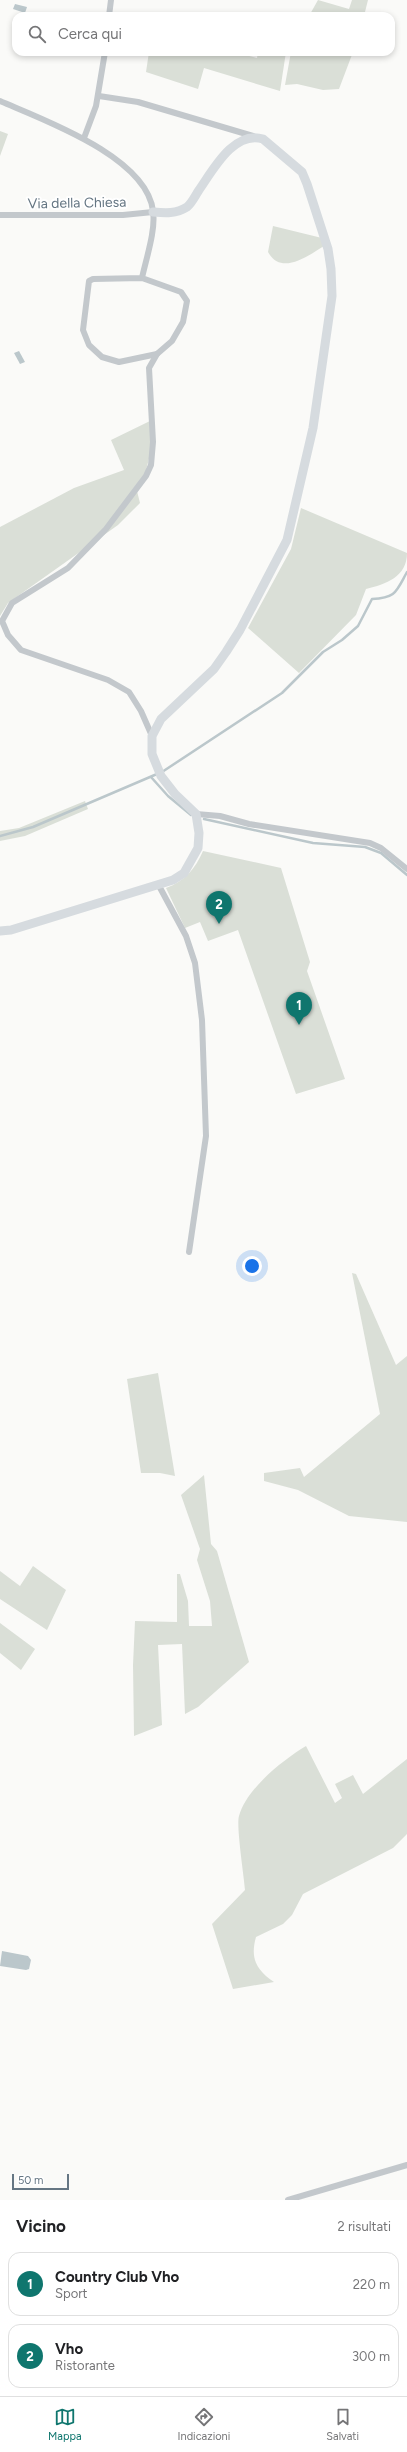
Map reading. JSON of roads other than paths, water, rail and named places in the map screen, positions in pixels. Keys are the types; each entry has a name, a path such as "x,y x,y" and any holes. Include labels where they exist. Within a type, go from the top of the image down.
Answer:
{"street":[{"path":"110,12 111,0"},
{"path":"84,138 99,96 104,56"},
{"path":"99,96 138,102 263,139 302,172 328,249 332,296 313,428 287,540 272,572 240,630 222,658 214,669 161,719 152,736"},
{"path":"0,101 84,138 132,172 148,192 154,212 142,278"},
{"path":"154,212 175,212 186,208 229,150 241,141 257,137"},
{"name":"Via della Chiesa","path":"0,215 123,216 154,212"},
{"path":"0,931 11,930 94,906 158,884 184,873 192,863 198,848 200,833 196,814 175,794 159,772 152,754 152,736 141,711 129,692 108,680 21,650 8,635 2,621 12,603 68,568 106,529 146,476 151,465 153,442 148,368 157,354 172,341 183,322 187,301 181,292 142,278 93,279 89,281 83,330 89,345 102,357 119,362 157,354"},
{"path":"196,814 220,816 249,824 370,843 381,848 407,869"},
{"path":"158,884 186,936 195,963 202,1020 206,1136 189,1252"},
{"path":"288,2200 407,2165"}],"waterway":[{"path":"162,772 282,693 323,652 342,640 358,626 372,599 386,597 394,593 407,572"},
{"path":"0,836 33,827 157,774"},
{"path":"151,777 168,796 191,815"},
{"path":"204,819 313,843 365,847 381,853 407,875"}],"place":[{"name":"Vho","path":"219,924"},
{"name":"Country Club Vho","path":"299,1025"}]}
